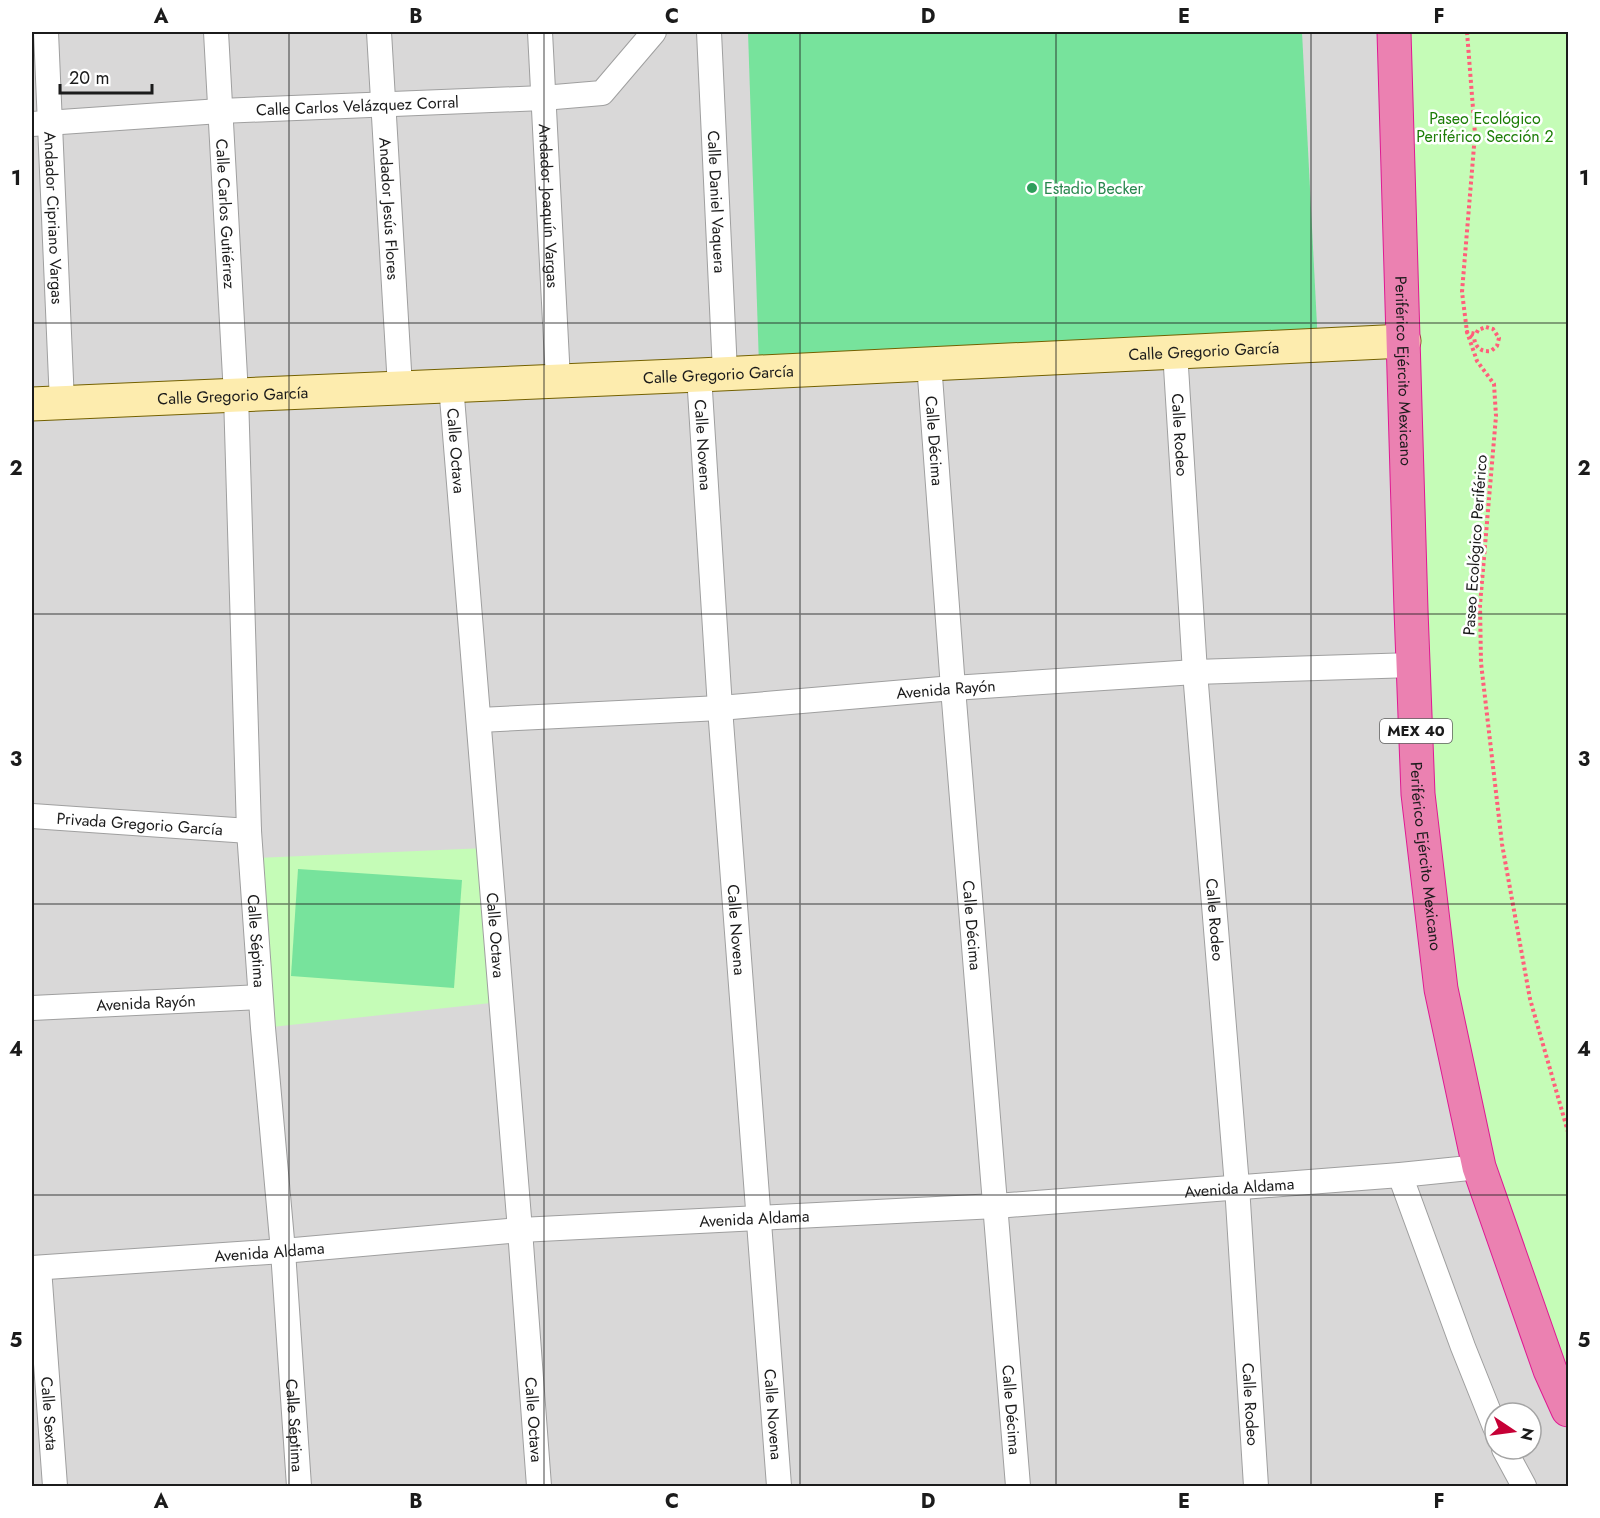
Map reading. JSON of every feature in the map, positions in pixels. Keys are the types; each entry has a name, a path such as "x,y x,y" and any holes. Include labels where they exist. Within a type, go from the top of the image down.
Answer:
{"highway":[{"name":"Periférico Ejército Mexicano","path":"1394,32 1418,794 1441,989 1479,1167 1550,1370 1569,1410"}],"street":[{"name":"Andador Cipriano Vargas","path":"46,32 41,123 47,404"},
{"name":"Calle Carlos Gutiérrez","path":"216,32 236,395"},
{"name":"Andador Jesús Flores","path":"379,32 400,387"},
{"name":"Andador Joaquín Vargas","path":"540,32 558,380"},
{"name":"Calle Carlos Velázquez Corral","path":"41,123 220,111 543,98 602,93 654,32"},
{"name":"Calle Daniel Vaquera","path":"709,32 712,374"},
{"name":"Calle Gregorio García","path":"47,404 1404,341"},
{"name":"Calle Rodeo","path":"1175,351 1195,672 1237,1186 1256,1486"},
{"name":"Calle Décima","path":"929,363 1018,1486"},
{"name":"Calle Novena","path":"712,374 720,708 779,1486"},
{"name":"Calle Octava","path":"451,385 539,1486"},
{"name":"Calle Séptima","path":"236,395 249,831 260,997 283,1251 299,1486"},
{"name":"Avenida Rayón","path":"479,720 720,708 953,688 1195,672 1413,665"},
{"name":"Privada Gregorio García","path":"32,816 249,831"},
{"name":"Avenida Rayón","path":"32,1008 260,997"},
{"name":"Avenida Aldama","path":"35,1268 283,1251 520,1230 996,1206 1479,1167"},
{"path":"1400,1175 1485,1401"},
{"name":"Calle Sexta","path":"35,1268 55,1486"},
{"path":"1504,1461 1505,1486"},
{"path":"1510,1461 1524,1486"}],"path":[{"name":"Paseo Ecológico Periférico","path":"1467,32 1474,134 1462,292 1467,332 1477,361 1494,384 1496,416 1480,616 1481,663 1502,844 1530,999 1569,1132"},
{"path":"1490,327 1496,331 1499,342 1495,349 1483,351 1476,346 1474,338 1467,332 1476,334 1482,328 1490,327"}],"shaded area":[{"path":"32,32 1568,32 1568,1486 32,1486"}],"green space":[{"name":"Estadio Becker","path":"748,32 1302,32 1318,345 759,365"},
{"name":"Paseo Ecológico Periférico Sección 2","path":"1400,32 1568,32 1568,1378 1507,1227 1440,940"},
{"path":"486,848 500,1002 263,1028 256,858"},
{"path":"298,869 462,880 454,988 291,976"}],"place":[{"name":"Estadio Becker","path":"1032,188"}]}
